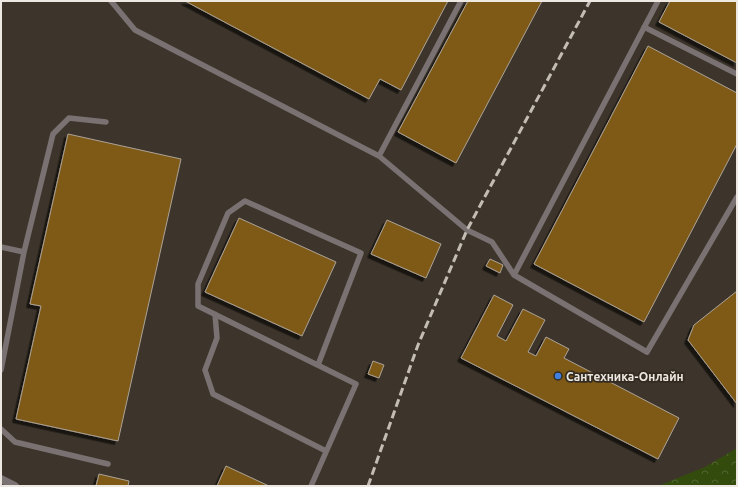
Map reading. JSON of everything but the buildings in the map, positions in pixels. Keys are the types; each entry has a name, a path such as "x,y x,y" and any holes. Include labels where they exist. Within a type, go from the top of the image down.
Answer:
{"street":[{"path":"1,479 15,486"}],"lane":[{"path":"111,1 134,30 379,156 467,230 492,242 514,275 647,352 737,197"},
{"path":"379,156 461,1"},
{"path":"514,275 658,1"},
{"path":"644,27 737,74"},
{"path":"1,370 24,252 53,134 69,118 106,122"},
{"path":"311,486 356,384 198,306 198,284 228,213 245,201 361,253 318,365"},
{"path":"1,247 24,252"},
{"path":"215,314 217,338 205,370 213,394 326,451"},
{"path":"1,429 15,442 108,464"}],"green space":[{"path":"737,448 737,486 658,486 705,467"}],"railway":[{"path":"368,486 418,345 467,230 590,1"}],"place":[{"name":"Сантехника-Онлайн","path":"558,376"}]}
